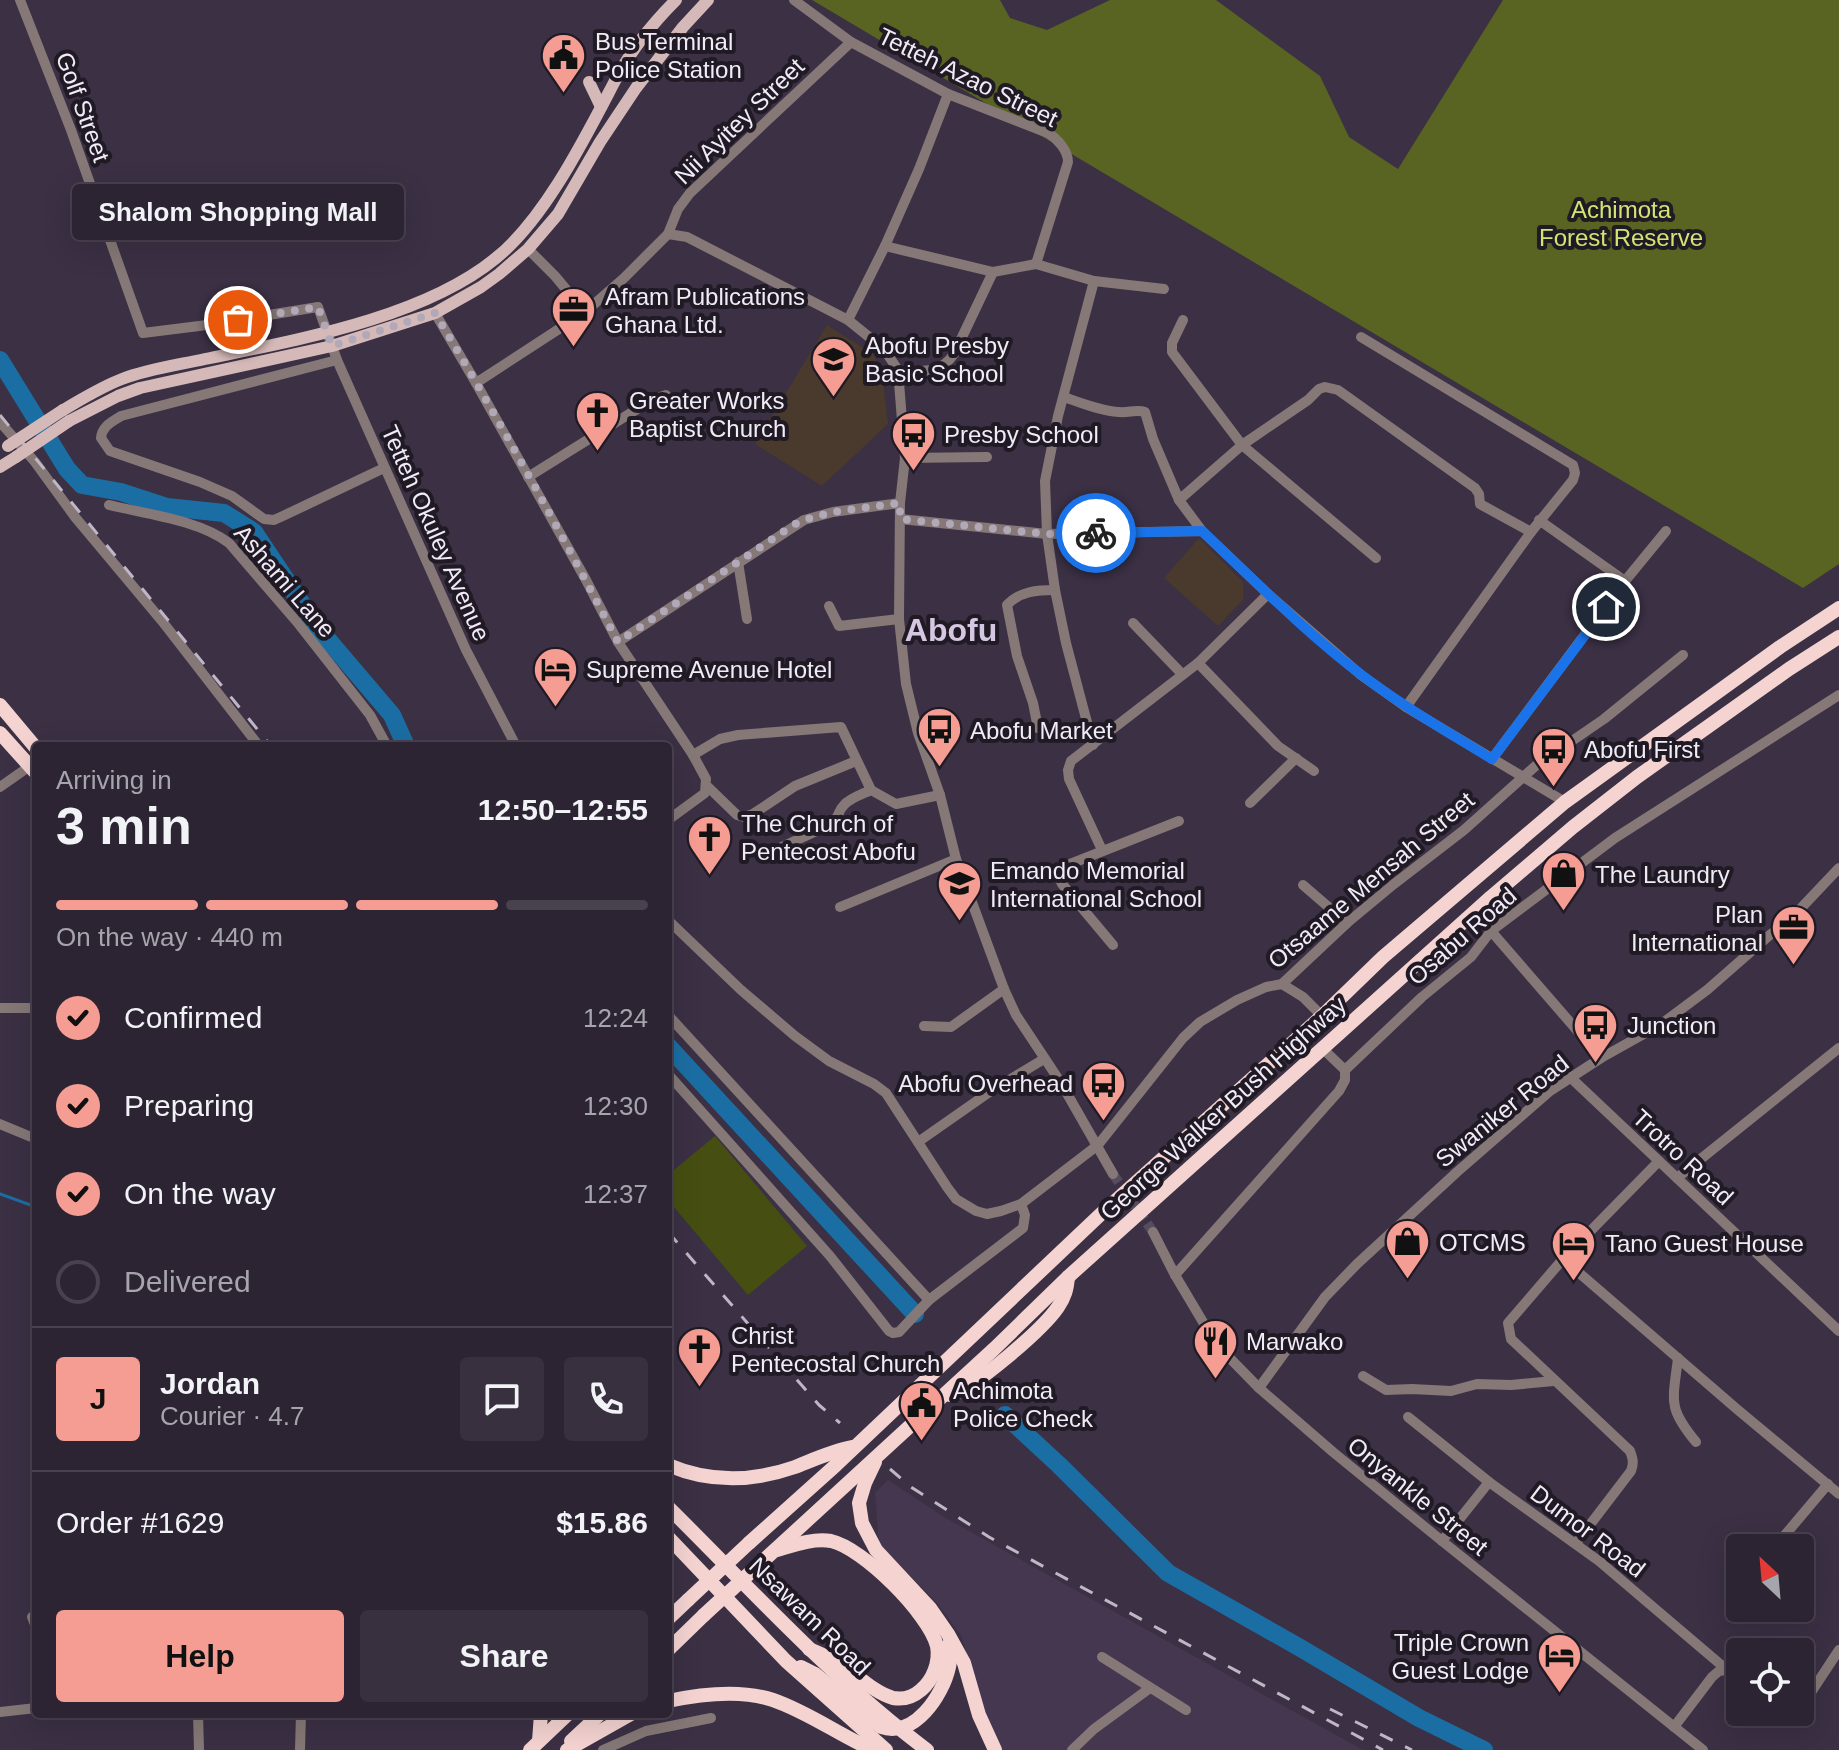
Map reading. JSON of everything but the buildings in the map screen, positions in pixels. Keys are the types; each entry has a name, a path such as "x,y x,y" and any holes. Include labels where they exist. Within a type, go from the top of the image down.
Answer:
{"highway":[{"path":"1780,647 1839,601"},
{"name":"George Walker Bush Highway","path":"672,1615 1103,1212 1322,1016 1383,957 1565,802 1839,608"},
{"name":"George Walker Bush Highway","path":"879,1455 942,1397 969,1386 1027,1339 1057,1309 1066,1294 1068,1277 1573,827 1650,768 1839,637"},
{"path":"1789,669 1839,643"},
{"path":"0,705 32,743"},
{"path":"0,733 32,769"},
{"path":"672,1467 688,1474 741,1479 774,1473 833,1451 854,1447"},
{"path":"672,1646 879,1455"},
{"path":"879,1455 859,1503 862,1523 876,1550 930,1608 950,1637 964,1663 979,1715 995,1750"},
{"name":"Nsawam Road","path":"672,1511 809,1649 927,1750"},
{"path":"768,1556 815,1540 848,1548 869,1562 898,1590 928,1629 938,1656 927,1686 914,1696 903,1699 878,1690 837,1662 809,1649"},
{"name":"Nsawam Road","path":"672,1541 786,1661 886,1750"},
{"path":"786,1661 815,1674 881,1727 899,1729 917,1720 936,1695 949,1666 950,1637"},
{"path":"672,1700 743,1694 771,1699 873,1750"},
{"path":"534,1746 540,1718"},
{"path":"534,1746 564,1718"},
{"path":"564,1750 596,1718"},
{"path":"564,1750 624,1718"}],"main road":[{"path":"0,467 88,395 123,379 327,332 387,314 430,298 482,269 497,258 532,220 618,75 655,22 676,0"},
{"path":"4,448 66,416 140,388 332,346 435,313 481,287 528,249 558,214 600,142 653,64 708,0"},
{"path":"589,82 601,107"}],"street":[{"name":"Golf Street","path":"20,0 71,130 143,333 318,307"},
{"name":"Tetteh Azao Street","path":"794,0 851,42 948,94 1048,133 1059,142 1068,156 1068,162 1036,264"},
{"name":"Nii Ayitey Street","path":"476,383 585,312 624,278 668,234 678,209 690,193 851,42"},
{"path":"848,320 885,246 948,94"},
{"path":"668,234 687,237 848,320 884,349 898,370 905,458 900,503 899,619 906,684 918,733 940,795 956,859 1004,989 1016,1015 1061,1083 1113,1174"},
{"path":"885,246 993,272 1036,264 1094,281 1164,289"},
{"path":"528,249 585,312"},
{"path":"898,370 931,371 948,363 993,272"},
{"path":"1093,745 1055,590 1047,534 1045,481 1094,281"},
{"name":"Tetteh Okuley Avenue","path":"318,307 337,360 384,468 466,650 514,742"},
{"path":"435,313 618,642 706,779 705,793 672,817"},
{"path":"1183,320 1172,343 1172,352 1242,445 1376,558"},
{"path":"1361,337 1573,465 1575,473 1573,480 1539,520 1406,707"},
{"path":"337,360 121,416 107,425 101,432 101,438 110,451 232,496 264,519 274,520 384,468"},
{"path":"1179,500 1242,445 1325,387 1338,390 1475,488 1480,504 1531,532"},
{"path":"528,477 650,401 666,395"},
{"path":"1064,397 1116,412 1145,412 1179,500 1202,531 1268,594 1352,667 1406,707 1565,802"},
{"path":"0,422 256,742"},
{"path":"905,458 987,457"},
{"path":"618,642 804,520 833,512 900,503"},
{"name":"Ashami Lane","path":"109,505 200,527 229,543 297,622 370,715 385,742"},
{"path":"900,519 1047,534 1202,531"},
{"path":"1539,520 1625,581"},
{"path":"1492,759 1666,531"},
{"path":"738,562 747,619"},
{"path":"1038,728 1017,656 1007,605 1010,600 1036,590 1055,590"},
{"path":"1102,850 1069,779 1071,761 1198,663 1268,594"},
{"path":"829,606 839,626 899,619"},
{"path":"1133,623 1182,674"},
{"name":"Otsaame Mensah Street","path":"1098,1145 1183,1038 1200,1022 1250,993 1282,984 1347,923 1464,830 1550,753 1604,719 1683,655"},
{"path":"1198,663 1278,746 1314,771"},
{"name":"Osabu Road","path":"1175,1275 1339,1091 1345,1080 1345,1070 1422,997 1471,957 1491,931 1615,838 1839,695"},
{"path":"693,755 720,739 738,735 841,727 871,790 896,804 940,795"},
{"path":"1250,803 1296,758"},
{"path":"707,786 737,815 744,817 795,786 856,761"},
{"path":"0,787 32,771"},
{"path":"764,855 832,824 847,802 871,790"},
{"path":"1113,945 1062,884 1058,875 1060,868 1179,821"},
{"path":"840,907 956,859"},
{"name":"Swaniker Road","path":"1259,1388 1325,1297 1457,1172 1550,1091 1660,1025 1707,990 1786,924 1839,868"},
{"path":"1303,885 1347,923"},
{"path":"672,924 795,1036 829,1061 886,1093 956,1199 976,1211 987,1214 1021,1204 1098,1145"},
{"path":"1491,931 1601,1058"},
{"path":"1282,984 1303,997 1322,1016"},
{"path":"924,1026 951,1027 1004,989"},
{"path":"0,1008 32,1008"},
{"path":"672,1019 929,1300"},
{"path":"1677,1178 1839,1048"},
{"path":"1323,1049 1345,1070"},
{"path":"918,1142 991,1091 1044,1059"},
{"name":"Trotro Road","path":"1570,1077 1839,1331"},
{"path":"672,1078 830,1256 893,1333 899,1332 929,1300 1023,1228 1025,1215 1021,1204"},
{"path":"0,1124 32,1137"},
{"path":"1576,1543 1631,1471 1633,1458 1630,1451 1511,1339 1508,1325 1563,1259 1659,1161"},
{"name":"Onyankle Street","path":"1153,1232 1216,1344 1259,1388 1442,1541 1703,1750"},
{"path":"1563,1259 1839,1494"},
{"path":"1678,1358 1674,1409 1696,1442"},
{"path":"1363,1376 1386,1390 1451,1391 1477,1384 1554,1381"},
{"name":"Dumor Road","path":"1408,1417 1489,1482 1576,1543 1726,1670"},
{"path":"1442,1541 1489,1482"},
{"path":"1786,1534 1828,1484"},
{"path":"1814,1686 1839,1650"},
{"path":"1102,1657 1186,1710"},
{"path":"1674,1727 1712,1677 1726,1670"},
{"path":"1072,1750 1094,1729 1150,1688"},
{"path":"0,1712 32,1708"},
{"path":"198,1718 199,1750"},
{"path":"300,1750 301,1718"},
{"path":"603,1750 646,1731 711,1718"}],"shaded area":[{"name":"Abofu Presby Basic School","path":"827,325 873,354 882,373 888,424 822,486 755,444"},
{"path":"1199,538 1243,582 1243,600 1218,626 1164,578"},
{"path":"888,1480 944,1517 1363,1750 1001,1750 987,1721 961,1635 937,1603 879,1544 875,1493"}],"green space":[{"name":"Achimota Forest Reserve","path":"812,0 1000,0 1010,18 1047,30 1110,0 1216,0 1320,76 1349,137 1398,169 1503,0 1839,0 1839,564 1803,588"},
{"path":"715,1136 807,1246 748,1295 672,1205 672,1172"}],"waterway":[{"path":"0,360 67,469 82,485 121,492 167,507 224,513 254,532 318,628 392,715 404,742"},
{"path":"672,1050 915,1314"},
{"path":"0,1194 32,1206"},
{"path":"1005,1415 1168,1573 1419,1718 1484,1750"}],"tunnel":[{"path":"1113,1174 1153,1232"}],"railway":[{"path":"0,415 268,742"},
{"path":"672,1237 819,1405 840,1423"},
{"path":"890,1469 911,1487 989,1537 1383,1750"},
{"path":"1330,1709 1412,1750"}],"way so far":[{"path":"238,320 318,307 332,346 435,313 618,642 795,524 833,512 900,503 900,519 1047,534 1096,533"}],"place":[{"name":"Bus Terminal Police Station","path":"564,94"},
{"name":"Shalom Shopping Mall","path":"238,320"},
{"name":"Afram Publications Ghana Ltd.","path":"574,349"},
{"name":"Abofu Presby Basic School","path":"834,398"},
{"name":"Greater Works Baptist Church","path":"598,453"},
{"name":"Presby School","path":"913,473"},
{"name":"Supreme Avenue Hotel","path":"555,708"},
{"name":"Abofu Market","path":"939,769"},
{"name":"Abofu First","path":"1553,788"},
{"name":"The Church of Pentecost Abofu","path":"710,876"},
{"name":"The Laundry","path":"1564,913"},
{"name":"Emando Memorial International School","path":"959,923"},
{"name":"Plan International","path":"1794,967"},
{"name":"Junction","path":"1596,1064"},
{"name":"Abofu Overhead","path":"1104,1122"},
{"name":"OTCMS","path":"1408,1281"},
{"name":"Tano Guest House","path":"1574,1282"},
{"name":"Marwako","path":"1215,1380"},
{"name":"Christ Pentecostal Church","path":"700,1388"},
{"name":"Achimota Police Check","path":"922,1443"},
{"name":"Triple Crown Guest Lodge","path":"1560,1695"}],"district":[{"name":"Abofu","path":"951,630"}],"route":[{"path":"1096,533 1202,531 1361,675 1406,707 1492,759 1606,607"}]}
